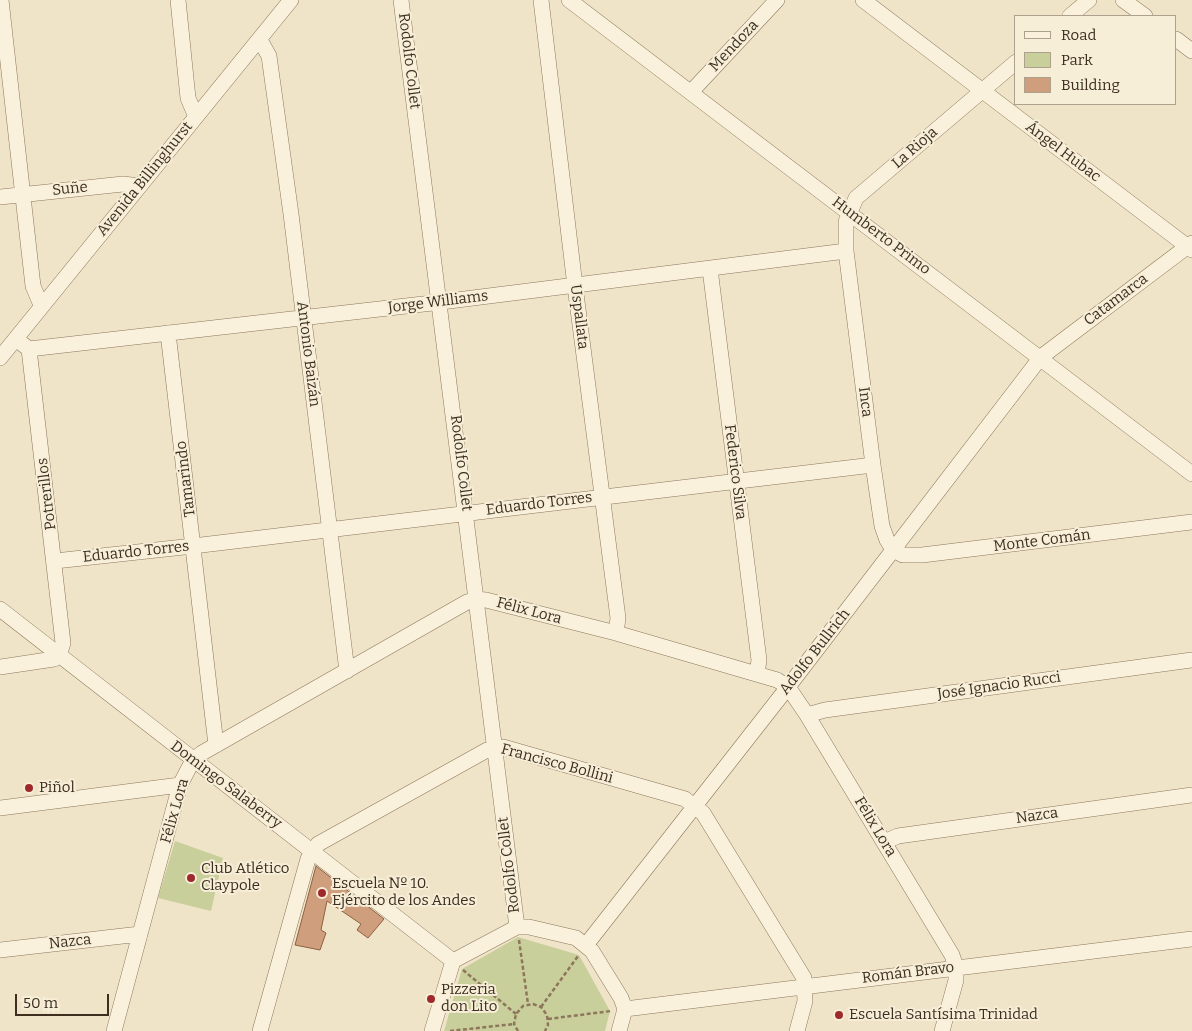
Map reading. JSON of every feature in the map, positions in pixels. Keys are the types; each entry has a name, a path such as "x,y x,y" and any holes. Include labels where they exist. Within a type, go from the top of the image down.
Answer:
{"street":[{"path":"1,0 33,286 41,305"},
{"path":"178,0 188,98 196,117"},
{"name":"Avenida Billinghurst","path":"0,358 41,305 291,0"},
{"name":"Rodolfo Collet","path":"401,0 467,513 517,926"},
{"name":"Uspallata","path":"542,0 575,286 618,618 616,633"},
{"name":"Humberto Primo","path":"569,0 1041,357 1192,474"},
{"name":"Mendoza","path":"691,92 778,0"},
{"name":"Ángel Hubac","path":"863,0 1191,246"},
{"path":"1071,15 1089,0"},
{"path":"1123,0 1144,15"},
{"name":"Antonio Baizán","path":"260,40 269,56 347,671"},
{"path":"1177,40 1192,51"},
{"name":"La Rioja","path":"846,251 845,235 849,212 856,198 1014,64"},
{"name":"Suñe","path":"0,197 123,184 140,186"},
{"name":"Catamarca","path":"1041,357 1191,246"},
{"name":"Jorge Williams","path":"30,349 575,286 846,251"},
{"name":"Inca","path":"846,251 882,526 893,550"},
{"name":"Federico Silva","path":"710,269 759,660 757,674"},
{"name":"Tamarindo","path":"168,333 216,745"},
{"path":"16,339 30,349"},
{"name":"Potrerillos","path":"30,349 55,561 63,643 60,656"},
{"name":"Adolfo Bullrich","path":"586,945 788,687 1041,357"},
{"name":"Eduardo Torres","path":"55,561 873,465"},
{"name":"Monte Comán","path":"893,550 903,555 922,556 1192,522"},
{"name":"Félix Lora","path":"114,1031 180,785 193,760 216,745 467,602 476,599 616,633 777,680 788,687 807,715 952,955 956,967"},
{"name":"Domingo Salaberry","path":"0,609 193,760 312,850 452,961"},
{"path":"0,667 48,661 60,656"},
{"name":"José Ignacio Rucci","path":"807,715 825,710 1192,660"},
{"name":"Francisco Bollini","path":"312,850 324,840 495,748 504,747 685,799 695,806 703,813 798,966 806,986"},
{"path":"0,808 180,785"},
{"name":"Nazca","path":"884,842 898,836 1192,795"},
{"path":"260,1031 312,850"},
{"path":"432,1031 452,961 517,926 530,927 576,938 592,950 621,998 625,1009 619,1031"},
{"name":"Nazca","path":"0,950 140,934"},
{"name":"Román Bravo","path":"625,1009 956,967 1192,940"},
{"path":"942,1031 956,980 956,967"},
{"path":"797,1031 805,1001 806,986"}],"path":[{"path":"517,926 528,1004"},
{"path":"541,1007 586,945"},
{"path":"452,961 516,1014"},
{"path":"528,1004 541,1007 548,1019 545,1031"},
{"path":"518,1031 514,1024 516,1014 528,1004"},
{"path":"548,1019 625,1009"},
{"path":"450,1031 514,1024"}],"green space":[{"name":"Club Atlético Claypole","path":"175,841 223,858 211,911 158,898"},
{"path":"518,937 579,955 610,1011 605,1031 444,1031 462,969"}],"building":[{"path":"316,866 384,919 368,938 357,930 361,924 327,901 321,930 326,933 320,950 295,945"}],"place":[{"name":"Piñol","path":"29,788"},
{"name":"Club Atlético Claypole","path":"191,878"},
{"name":"Escuela Nº 10. Ejército de los Andes","path":"322,893"},
{"name":"Pizzeria don Lito","path":"431,999"},
{"name":"Escuela Santísima Trinidad","path":"839,1015"}]}
